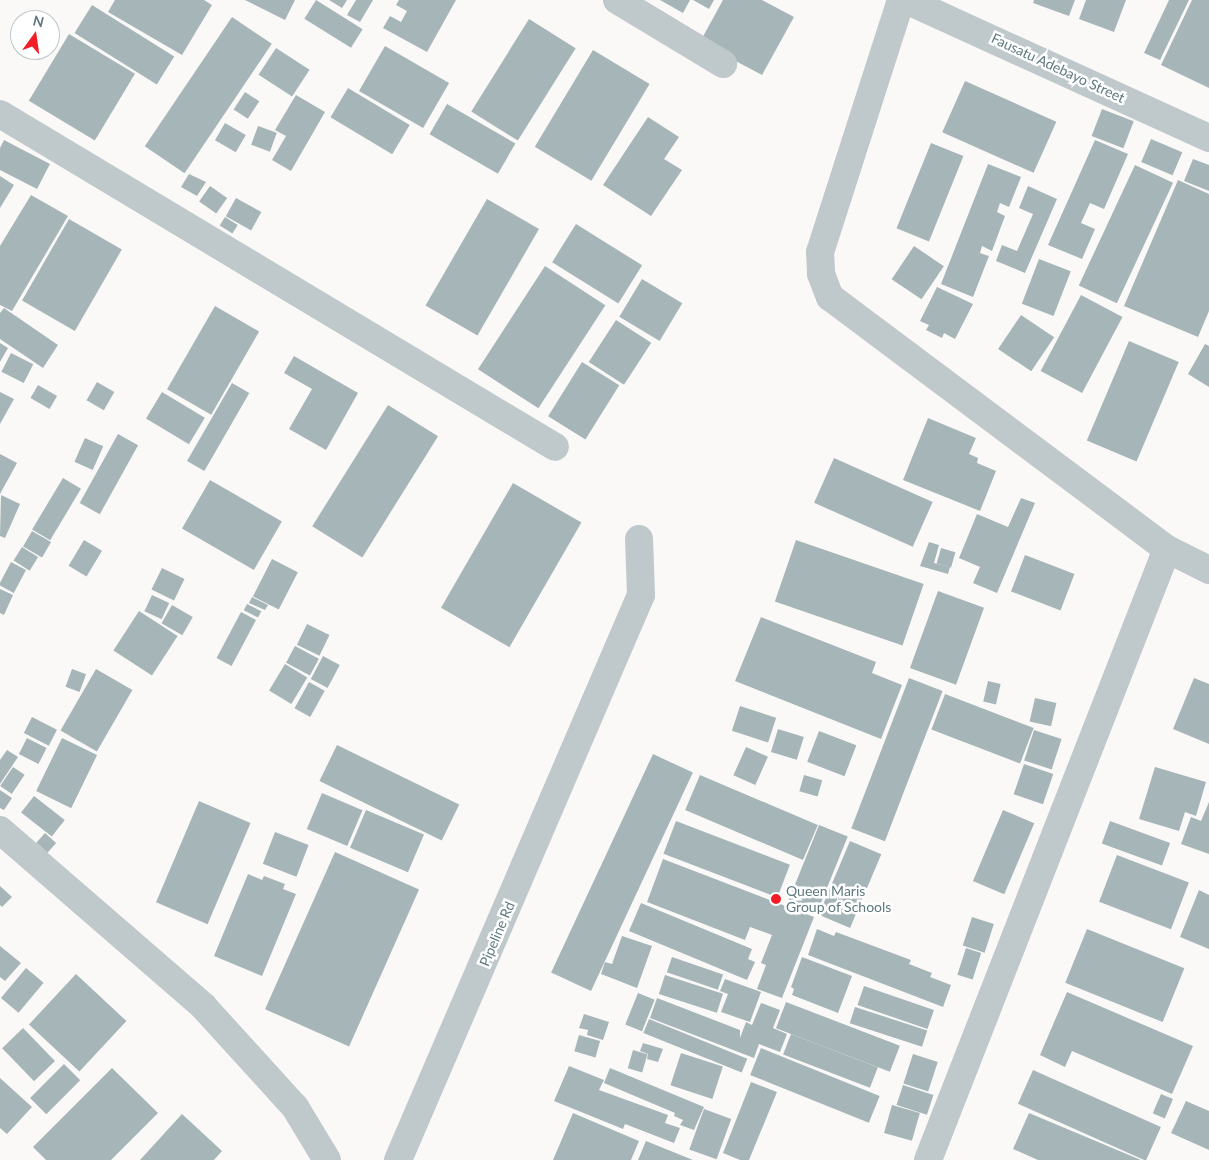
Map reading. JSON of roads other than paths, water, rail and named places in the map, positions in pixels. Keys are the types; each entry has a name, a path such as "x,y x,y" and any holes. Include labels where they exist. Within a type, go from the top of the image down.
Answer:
{"street":[{"path":"616,0 723,64"},
{"path":"901,0 820,252 821,274 830,296 1167,549 1209,570"},
{"name":"Fausatu Adebayo Street","path":"906,0 1209,138"},
{"path":"0,114 555,447"},
{"name":"Pipeline Rd","path":"398,1160 641,595 638,539"},
{"path":"928,1160 1167,549"},
{"path":"0,830 203,1006 295,1107 327,1160"}],"place":[{"name":"Queen Maris Group of Schools","path":"776,899"}]}
